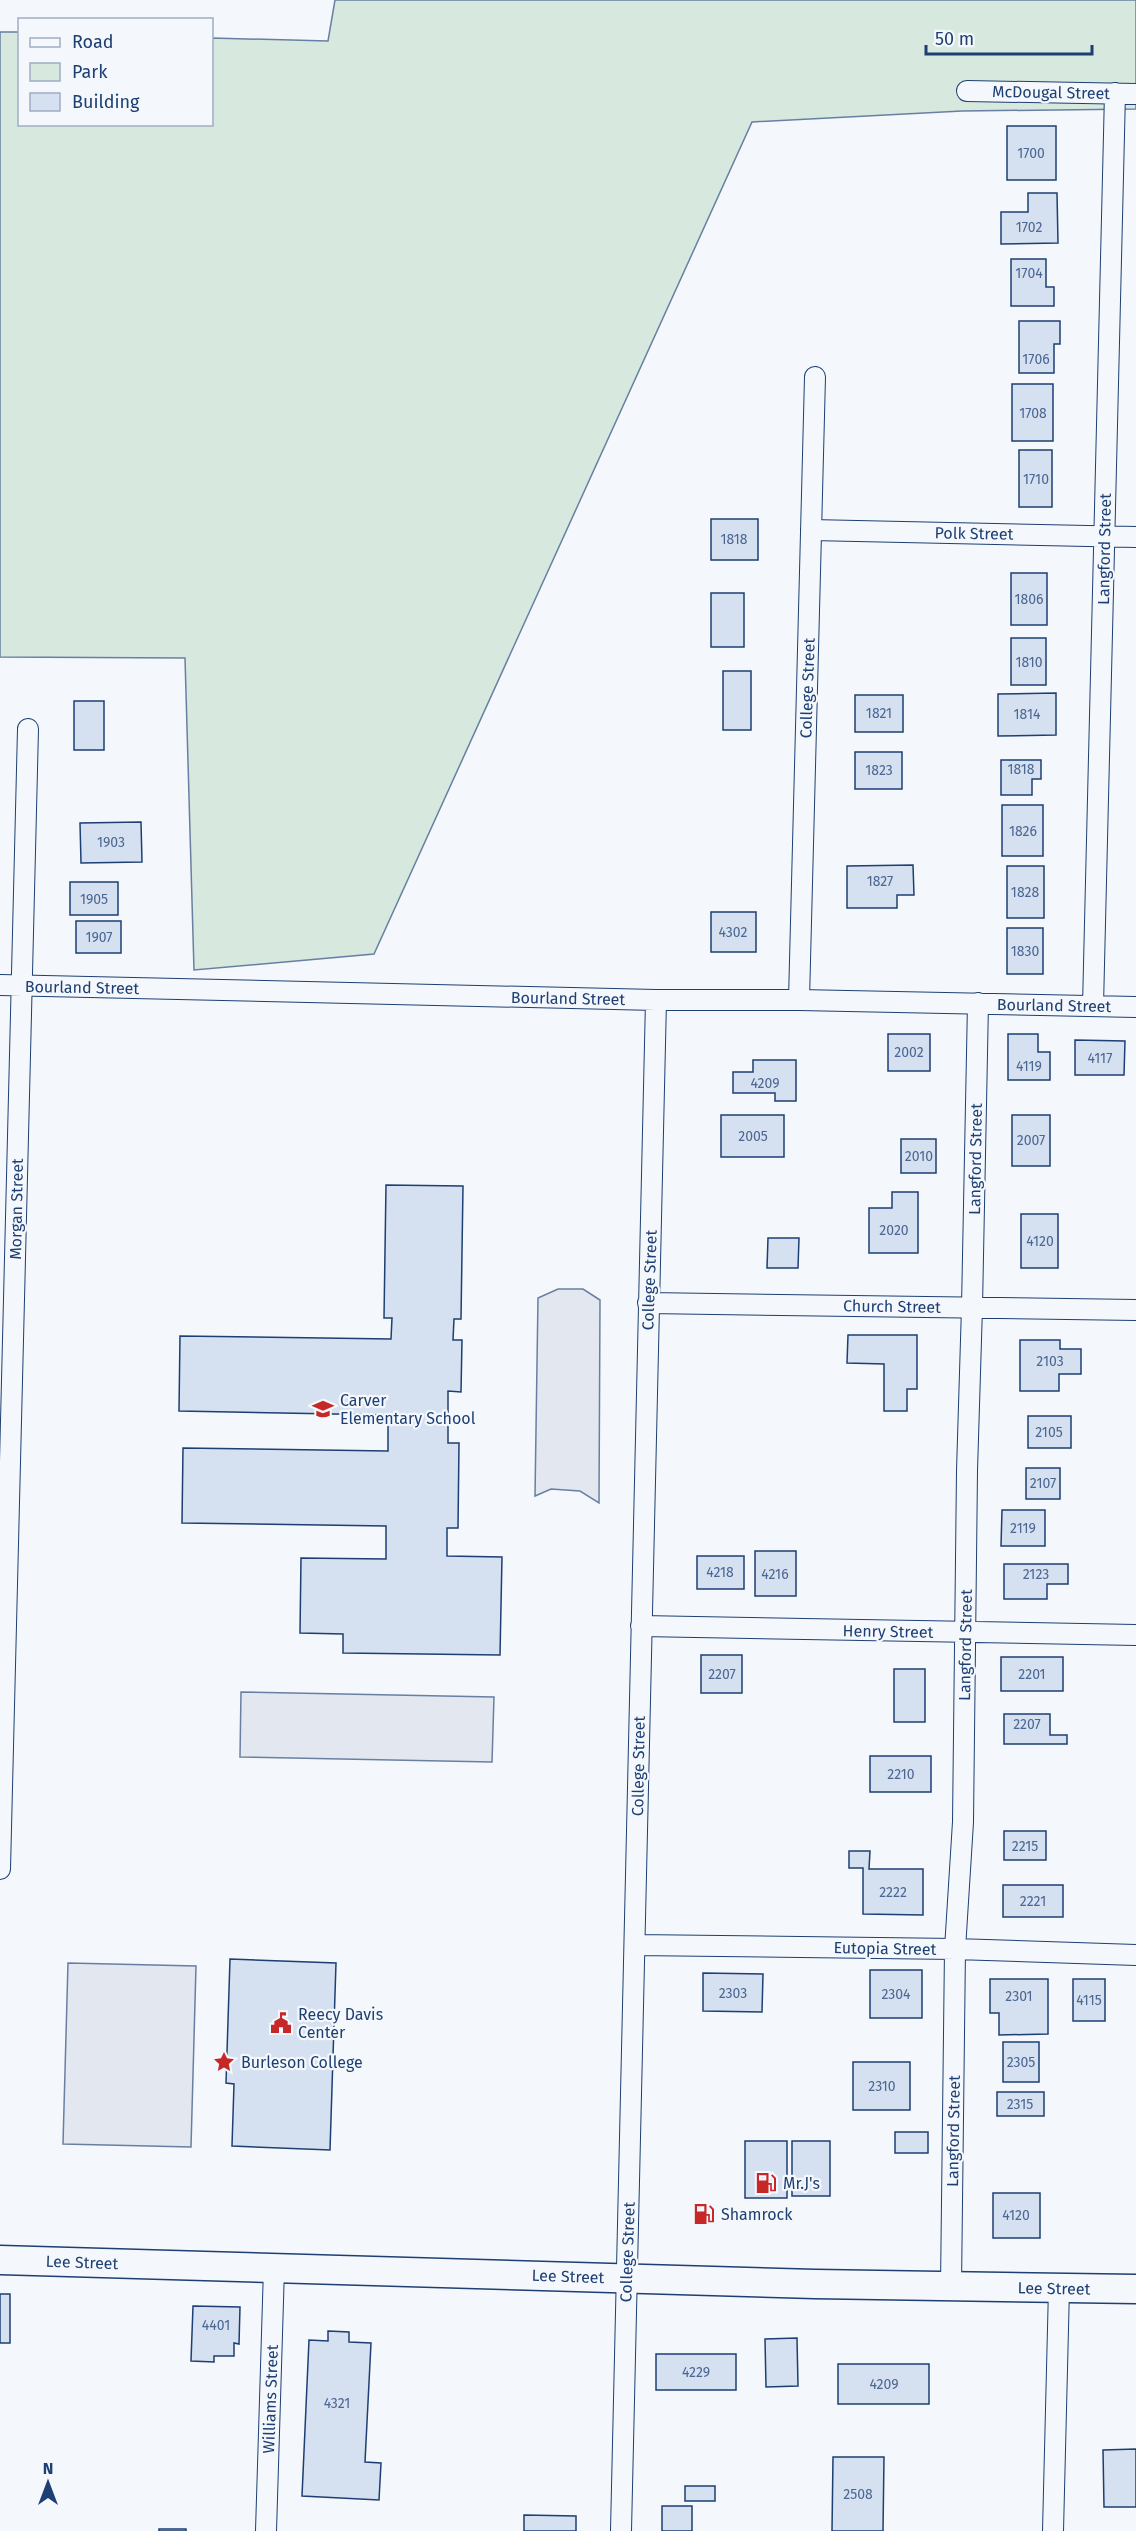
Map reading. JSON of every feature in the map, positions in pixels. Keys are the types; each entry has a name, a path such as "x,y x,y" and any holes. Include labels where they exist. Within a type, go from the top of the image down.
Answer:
{"main road":[{"name":"Lee Street","path":"0,2260 626,2278 1136,2289"}],"street":[{"name":"McDougal Street","path":"967,91 1136,94"},
{"name":"Langford Street","path":"1093,1006 1115,93"},
{"name":"College Street","path":"799,1000 815,377"},
{"name":"Polk Street","path":"811,530 1136,537"},
{"name":"Morgan Street","path":"0,1869 7,1287 22,985 28,729"},
{"name":"Bourland Street","path":"0,985 656,1000 799,1000 1136,1007"},
{"name":"College Street","path":"621,2531 656,1000"},
{"name":"Langford Street","path":"951,2286 955,1949 963,1822 967,1471 978,1003"},
{"name":"Church Street","path":"648,1303 1136,1310"},
{"name":"Henry Street","path":"640,1626 1136,1635"},
{"name":"Eutopia Street","path":"635,1945 955,1949 1136,1955"},
{"name":"Williams Street","path":"266,2531 274,2268"},
{"path":"1053,2531 1059,2288"}],"green space":[{"path":"335,0 1136,0 1136,109 962,111 752,122 374,954 194,970 185,658 0,657 0,32 18,32 18,126 213,126 213,38 328,41"}],"shaded area":[{"path":"558,1289 583,1289 600,1300 599,1503 580,1491 551,1489 535,1496 538,1298"},
{"path":"241,1692 494,1697 492,1762 240,1757"},
{"path":"68,1963 196,1966 191,2147 63,2144"}],"building":[{"path":"1007,126 1056,126 1056,180 1007,180"},
{"path":"1028,193 1057,193 1058,243 1001,244 1001,212 1028,212"},
{"path":"1011,259 1046,259 1046,287 1054,287 1054,306 1011,306"},
{"path":"1019,321 1060,321 1060,344 1054,344 1054,373 1019,373"},
{"path":"1012,384 1053,384 1053,441 1012,441"},
{"path":"1019,450 1052,450 1052,507 1019,507"},
{"path":"711,519 758,519 758,560 711,560"},
{"path":"1011,573 1047,573 1047,625 1011,625"},
{"path":"711,593 744,593 744,647 711,647"},
{"path":"1011,638 1046,638 1046,685 1011,685"},
{"path":"723,671 751,671 751,730 723,730"},
{"path":"1056,693 1056,735 998,736 998,694"},
{"path":"855,695 903,695 903,732 855,732"},
{"path":"74,701 104,701 104,750 74,750"},
{"path":"855,752 902,752 902,789 855,789"},
{"path":"1001,760 1041,760 1041,779 1032,779 1032,795 1001,795"},
{"path":"1002,805 1043,805 1043,856 1002,856"},
{"path":"141,822 142,862 81,863 80,823"},
{"path":"913,865 914,895 897,895 897,908 847,908 847,866"},
{"path":"1007,866 1044,866 1044,918 1007,918"},
{"path":"70,882 118,882 118,915 70,915"},
{"path":"711,912 756,912 756,952 711,952"},
{"path":"76,921 121,921 121,953 76,953"},
{"path":"1007,928 1043,928 1043,974 1007,974"},
{"path":"888,1034 930,1034 930,1071 888,1071"},
{"path":"1008,1034 1038,1034 1038,1052 1050,1052 1050,1080 1008,1080"},
{"path":"1075,1040 1125,1041 1124,1075 1075,1075"},
{"path":"753,1060 796,1060 796,1101 775,1101 775,1093 733,1093 733,1072 753,1072"},
{"path":"721,1115 784,1115 784,1157 721,1157"},
{"path":"1012,1115 1050,1115 1050,1166 1012,1166"},
{"path":"901,1139 936,1139 936,1173 901,1173"},
{"path":"386,1185 463,1186 461,1319 454,1319 453,1340 462,1340 461,1392 448,1391 448,1443 459,1443 458,1528 447,1528 447,1556 502,1557 500,1655 343,1653 343,1634 300,1633 301,1558 386,1559 386,1526 182,1523 183,1448 388,1451 388,1415 179,1411 180,1336 391,1339 392,1318 384,1318"},
{"path":"892,1192 918,1192 918,1253 869,1253 869,1208 892,1208"},
{"path":"1021,1214 1058,1214 1058,1268 1021,1268"},
{"path":"768,1238 799,1238 798,1268 767,1268"},
{"path":"848,1335 917,1335 917,1389 907,1389 907,1411 884,1411 884,1364 847,1363"},
{"path":"1020,1340 1060,1340 1060,1349 1081,1349 1081,1374 1059,1374 1059,1391 1020,1391"},
{"path":"1028,1416 1071,1416 1071,1448 1028,1448"},
{"path":"1026,1468 1060,1468 1060,1499 1026,1499"},
{"path":"1002,1510 1045,1510 1045,1546 1001,1546"},
{"path":"755,1551 796,1551 796,1596 755,1596"},
{"path":"697,1556 744,1556 744,1589 697,1589"},
{"path":"1004,1564 1068,1564 1068,1584 1047,1584 1047,1599 1004,1599"},
{"path":"701,1655 742,1655 742,1693 701,1693"},
{"path":"1001,1657 1063,1657 1063,1691 1001,1691"},
{"path":"894,1669 925,1669 925,1722 894,1722"},
{"path":"1004,1714 1050,1714 1050,1735 1067,1735 1067,1744 1004,1744"},
{"path":"870,1756 931,1756 931,1792 870,1792"},
{"path":"1004,1831 1046,1831 1046,1860 1004,1860"},
{"path":"849,1851 870,1851 869,1869 923,1869 923,1915 863,1914 863,1868 849,1868"},
{"path":"1003,1885 1063,1885 1063,1917 1003,1917"},
{"name":"Reecy Davis Center","path":"230,1959 336,1963 330,2150 232,2146 234,2084 226,2083"},
{"path":"870,1970 922,1970 922,2018 870,2018"},
{"path":"703,1973 763,1974 762,2012 703,2011"},
{"path":"990,1979 1048,1979 1048,2034 999,2035 999,2013 990,2013"},
{"path":"1073,1979 1105,1979 1105,2021 1073,2021"},
{"path":"1003,2042 1039,2042 1039,2082 1003,2082"},
{"path":"853,2062 910,2062 910,2110 853,2110"},
{"path":"997,2092 1044,2092 1044,2116 997,2116"},
{"path":"895,2132 928,2132 928,2153 895,2153"},
{"path":"745,2141 787,2141 787,2198 745,2198"},
{"path":"792,2141 830,2141 830,2196 792,2196"},
{"path":"993,2193 1040,2193 1040,2238 993,2238"},
{"path":"0,2294 10,2294 10,2343 0,2343"},
{"path":"193,2306 240,2307 239,2344 234,2343 234,2356 214,2356 214,2362 191,2361"},
{"path":"328,2331 349,2332 349,2342 371,2343 365,2462 381,2463 379,2500 302,2496 309,2340 328,2341"},
{"path":"797,2338 798,2386 766,2387 765,2339"},
{"path":"656,2354 736,2354 736,2390 656,2390"},
{"path":"838,2364 929,2364 929,2404 838,2404"},
{"path":"1136,2449 1136,2507 1104,2507 1103,2450"},
{"path":"833,2457 884,2457 883,2531 832,2531"},
{"path":"685,2486 715,2486 715,2501 685,2501"},
{"path":"662,2506 692,2506 692,2531 662,2531"},
{"path":"524,2515 576,2516 576,2531 524,2531"},
{"path":"159,2529 186,2529 186,2531 159,2531"}],"place":[{"name":"Carver Elementary School","path":"323,1409"},
{"name":"Reecy Davis Center","path":"281,2023"},
{"name":"Burleson College","path":"224,2062"},
{"name":"Mr.J's","path":"766,2183"},
{"name":"Shamrock","path":"704,2214"}]}
